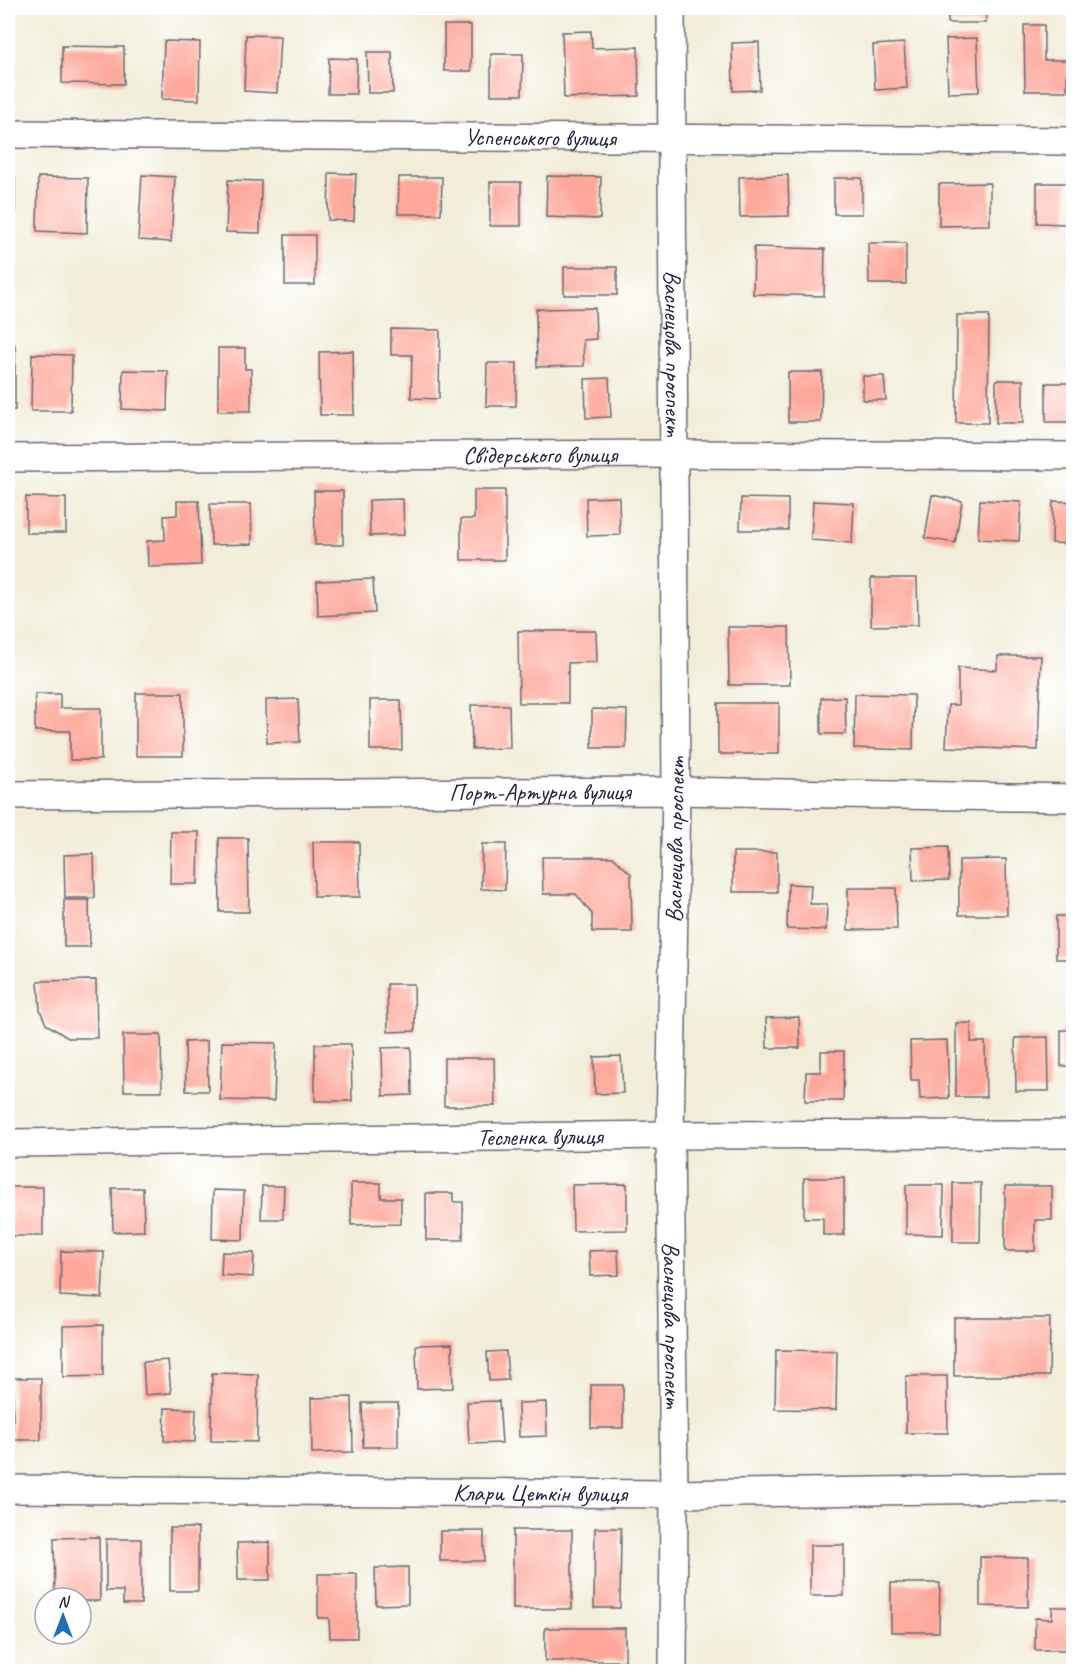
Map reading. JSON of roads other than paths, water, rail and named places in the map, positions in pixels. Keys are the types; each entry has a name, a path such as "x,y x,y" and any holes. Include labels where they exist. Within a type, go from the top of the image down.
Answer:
{"street":[{"name":"Васнецова проспект","path":"670,8 676,791 670,1135 674,1494 672,1671"},
{"name":"Успенського вулиця","path":"8,134 1074,141"},
{"name":"Свідерського вулиця","path":"8,458 674,454 1074,456"},
{"name":"Порт-Артурна вулиця","path":"8,795 676,791 1074,798"},
{"name":"Тесленка вулиця","path":"8,1143 670,1135 1074,1134"},
{"name":"Клари Цеткін вулиця","path":"8,1489 674,1494 1074,1488"}]}
